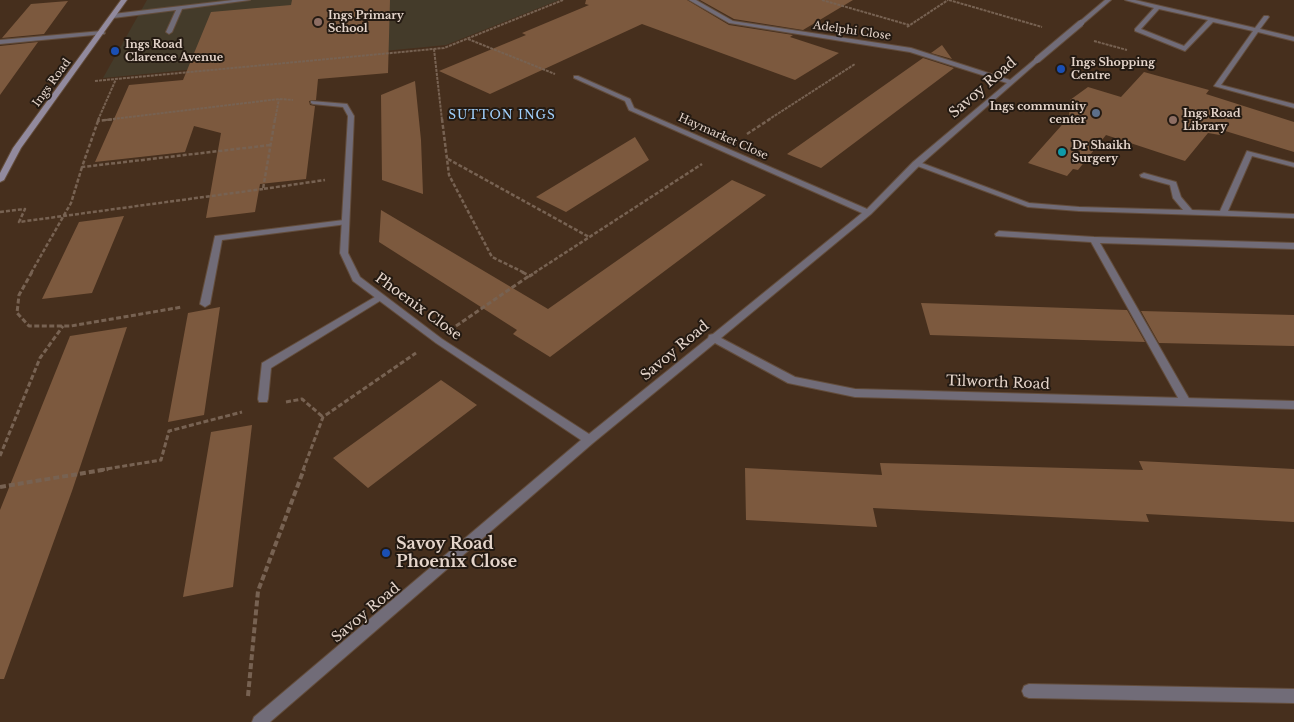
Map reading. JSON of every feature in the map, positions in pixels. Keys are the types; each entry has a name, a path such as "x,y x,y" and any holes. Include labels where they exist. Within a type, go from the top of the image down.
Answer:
{"street":[{"name":"Ings Road","path":"0,180 17,148 124,0"},
{"path":"113,16 247,0"},
{"name":"Adelphi Close","path":"692,0 731,22 911,50 1011,82"},
{"name":"Savoy Road","path":"259,722 589,440 712,337 868,212 916,164 1108,0"},
{"path":"1128,0 1294,40"},
{"path":"1158,7 1137,30 1185,49 1211,20"},
{"path":"169,32 180,8"},
{"path":"1266,17 1258,31 1217,86 1294,106"},
{"path":"0,42 102,32"},
{"name":"Haymarket Close","path":"576,77 628,100 631,109 868,212"},
{"name":"Phoenix Close","path":"313,102 345,105 351,116 344,222 344,253 356,279 437,339 589,440"},
{"path":"1223,214 1250,153 1294,165"},
{"path":"916,164 1028,205 1079,209 1294,216"},
{"path":"1144,175 1173,184 1177,198 1189,212"},
{"path":"205,304 218,238 344,222"},
{"path":"999,234 1094,240 1294,246"},
{"path":"1094,240 1186,402"},
{"path":"261,404 266,366 380,297"},
{"name":"Tilworth Road","path":"712,337 792,380 855,392 1294,405"},
{"path":"1029,691 1293,697"}],"path":[{"path":"92,81 444,48 563,0"},
{"path":"822,0 909,25"},
{"path":"248,703 258,591 323,416 530,276 884,45 909,25 948,0 1046,29"},
{"path":"468,39 555,74 576,77"},
{"path":"434,49 448,159 448,175 492,257 530,276"},
{"path":"116,79 82,166 71,203 19,295 17,313 29,326 64,326 205,304"},
{"path":"98,122 279,99 313,102"},
{"path":"263,188 279,99"},
{"path":"82,166 271,145"},
{"path":"448,159 589,237"},
{"path":"0,212 25,209 19,222 347,177"},
{"path":"0,456 40,358 64,326"},
{"path":"0,487 161,460 169,431 261,404 302,399 323,416"}],"shaded area":[{"name":"Ings Primary School","path":"147,0 559,0 446,45 103,78"}],"building":[{"path":"292,0 390,0 388,73 318,79 316,100 309,101 310,105 315,106 306,179 260,184 255,212 206,218 221,133 194,126 185,152 95,162 129,85 183,80 211,12 291,5"},
{"path":"586,0 687,0 729,25 793,35 790,37 839,53 795,80 642,24 490,94 439,71 526,35 522,33 589,5 585,4"},
{"path":"700,0 853,0 803,30 734,19"},
{"path":"68,1 44,34 2,38 31,4"},
{"path":"38,42 0,95 0,46"},
{"path":"942,45 952,59 931,53"},
{"path":"923,58 954,68 821,168 787,154"},
{"path":"1144,72 1209,90 1206,94 1294,122 1294,152 1222,130 1220,135 1208,133 1185,161 1106,135 1078,170 1073,169 1067,176 1028,163 1069,117 1070,100 1088,87 1121,97"},
{"path":"415,81 421,140 423,194 382,180 381,95"},
{"path":"635,137 649,160 566,212 536,197"},
{"path":"732,180 766,195 550,357 513,334 517,330 379,242 381,210 548,309"},
{"path":"124,216 92,293 42,299 79,222"},
{"path":"921,303 1127,310 1145,342 930,335"},
{"path":"220,307 204,415 168,422 188,313"},
{"path":"1141,311 1294,315 1294,346 1159,343"},
{"path":"127,327 72,491 4,679 0,679 0,510 70,336"},
{"path":"441,380 477,405 368,488 333,458"},
{"path":"252,425 233,587 183,597 211,432"},
{"path":"1139,461 1294,469 1294,522 1146,514 1149,522 873,508 877,527 746,520 745,468 882,475 880,463 1143,470"}],"place":[{"name":"Ings Primary School","path":"318,22"},
{"name":"Ings Road Clarence Avenue","path":"115,51"},
{"name":"Ings Shopping Centre","path":"1061,69"},
{"name":"Ings community center","path":"1096,113"},
{"name":"Ings Road Library","path":"1173,120"},
{"name":"Dr Shaikh Surgery","path":"1062,152"},
{"name":"Savoy Road Phoenix Close","path":"386,553"}],"district":[{"name":"SUTTON INGS","path":"502,116"}]}
